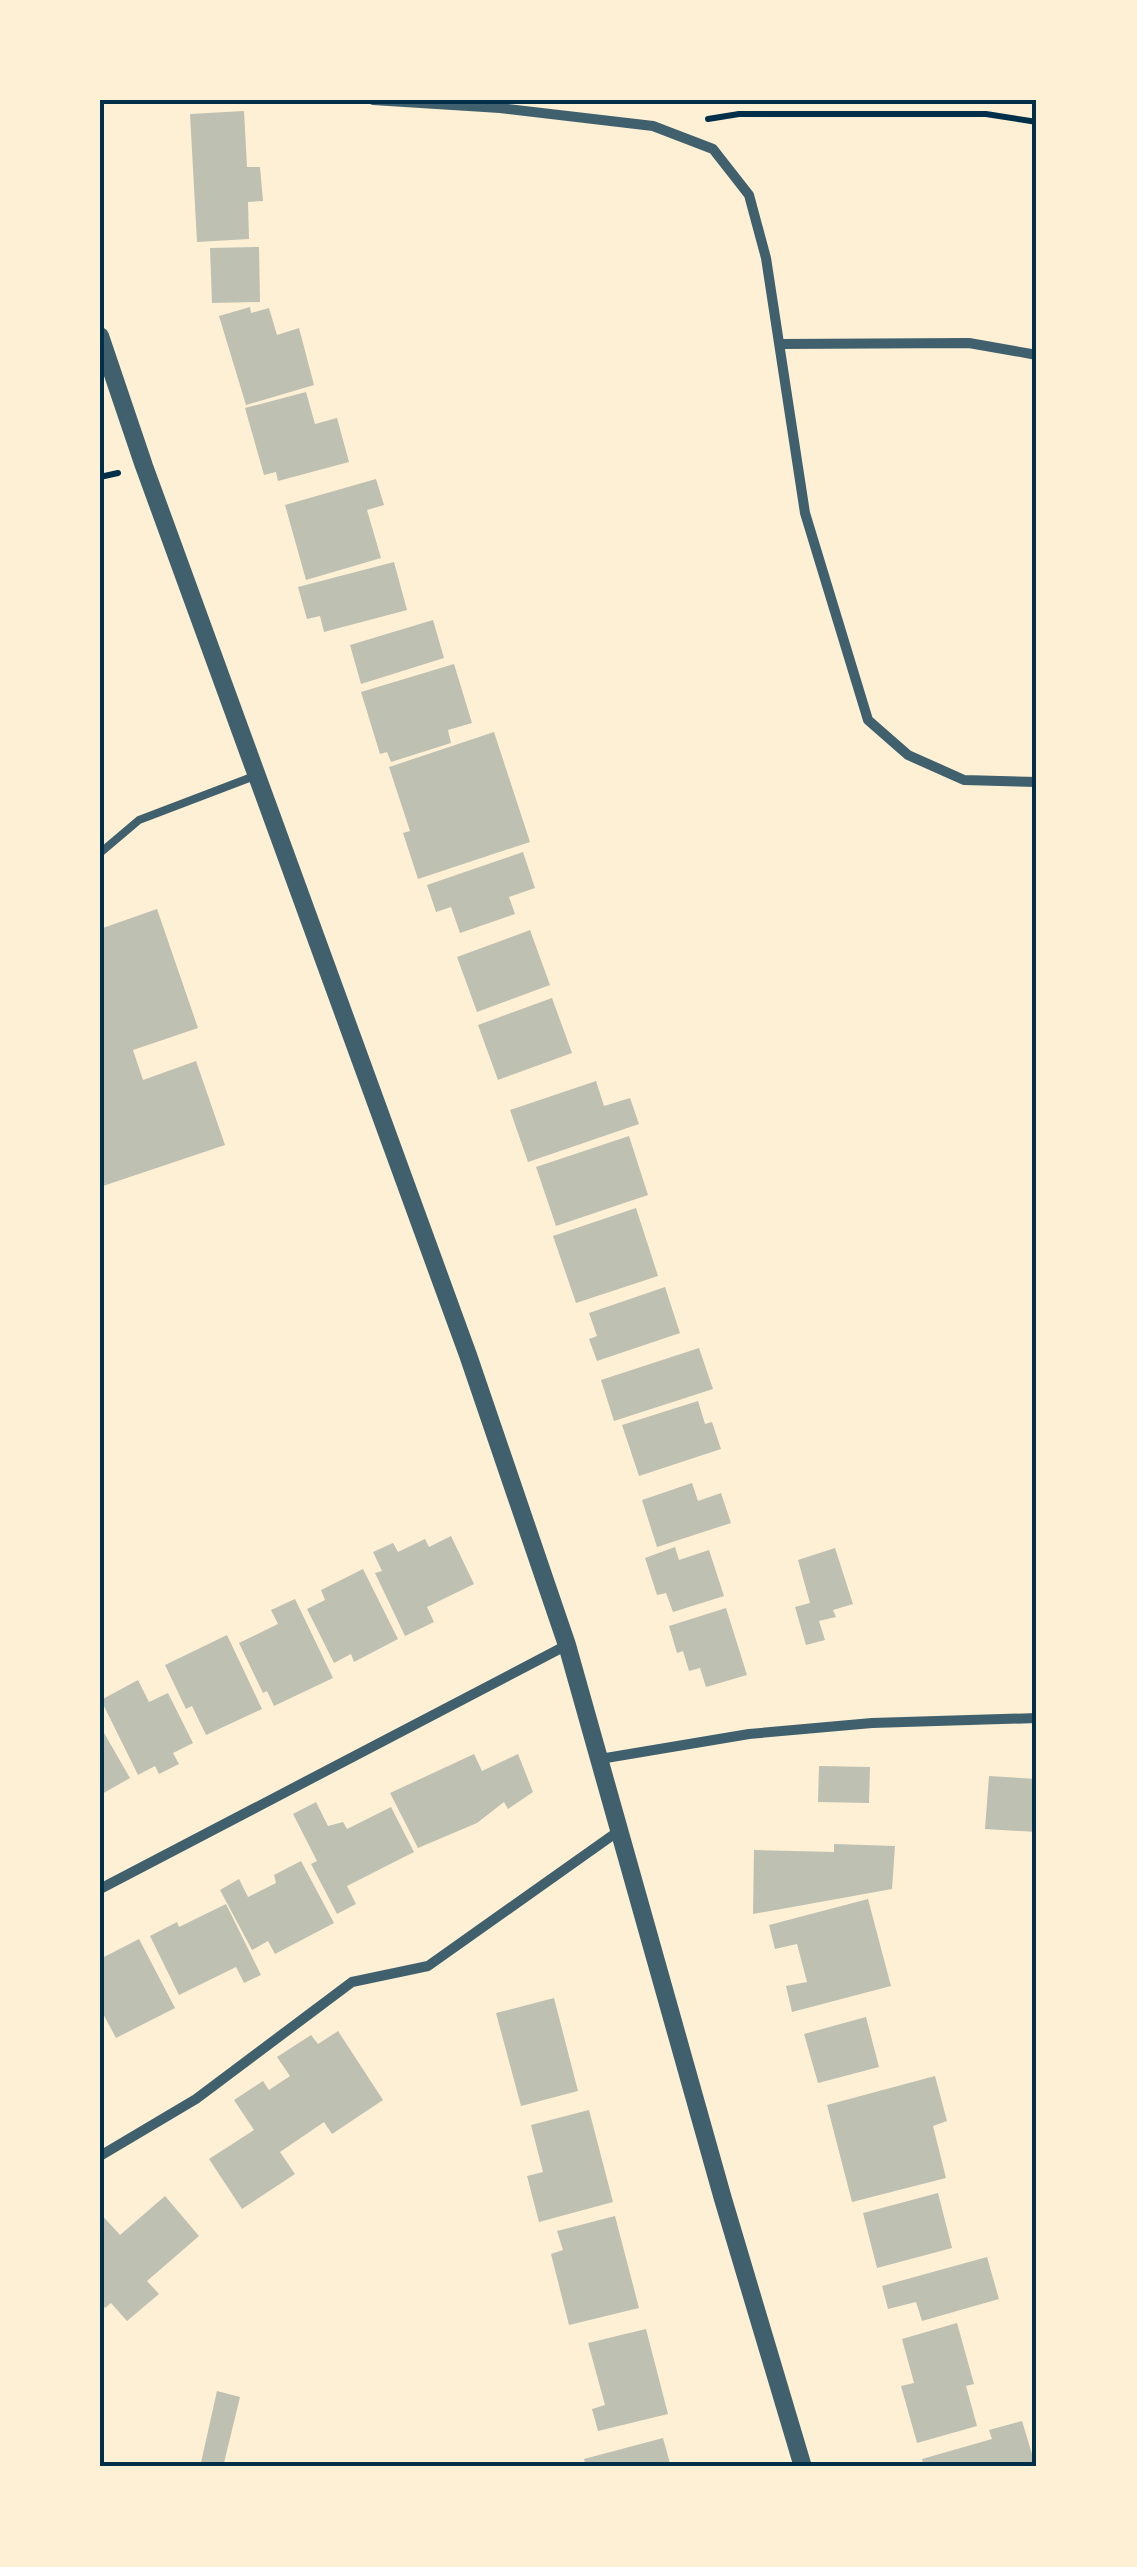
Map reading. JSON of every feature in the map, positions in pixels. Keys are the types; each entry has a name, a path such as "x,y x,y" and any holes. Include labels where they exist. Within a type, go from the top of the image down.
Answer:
{"street":[{"path":"373,100 500,104 653,126 712,149 749,195 766,258 805,513 868,720 908,755 964,780 1037,782"},
{"path":"100,336 468,1354 567,1646 803,2467"},
{"path":"780,344 968,343 1037,355"},
{"path":"100,1889 567,1646"},
{"path":"600,1758 749,1734 872,1723 1037,1718"},
{"path":"100,2156 196,2099 352,1982 428,1966 620,1829"}],"lane":[{"path":"100,853 138,820 257,775"}],"path":[{"path":"704,119 738,114 986,114 1037,122"}],"building":[{"path":"244,111 247,167 260,167 263,201 248,202 249,239 197,242 190,114"},
{"path":"259,247 260,302 212,303 210,248"},
{"path":"250,307 251,313 269,308 277,335 299,328 314,385 246,405 219,316"},
{"path":"306,392 315,424 337,418 349,462 278,481 276,472 264,475 245,408"},
{"path":"376,479 384,505 367,510 381,558 306,580 285,505"},
{"path":"394,562 407,610 324,632 320,616 307,619 298,587"},
{"path":"433,620 444,658 361,684 350,645"},
{"path":"454,664 472,723 448,730 451,743 391,762 387,752 380,754 361,692"},
{"path":"494,732 530,842 418,879 403,833 410,831 389,767"},
{"path":"523,852 535,888 509,897 515,914 460,933 451,907 436,912 427,885"},
{"path":"157,909 198,1028 133,1050 143,1080 196,1061 225,1145 100,1187 100,929"},
{"path":"530,930 550,985 477,1012 457,957"},
{"path":"552,998 572,1053 498,1080 478,1025"},
{"path":"596,1081 604,1106 630,1098 639,1124 528,1162 510,1110"},
{"path":"629,1136 648,1195 556,1226 536,1167"},
{"path":"636,1208 658,1276 576,1303 553,1236"},
{"path":"665,1287 680,1333 597,1361 589,1339 597,1336 589,1313"},
{"path":"699,1348 713,1389 614,1421 601,1380"},
{"path":"698,1401 705,1424 712,1422 721,1449 639,1476 622,1425"},
{"path":"692,1483 698,1501 721,1493 731,1523 657,1547 642,1500"},
{"path":"451,1536 474,1584 427,1607 434,1622 405,1636 375,1573 382,1571 373,1552 393,1543 398,1552 425,1539 429,1547"},
{"path":"675,1547 679,1560 709,1550 724,1596 673,1612 666,1593 657,1595 645,1558"},
{"path":"835,1548 853,1604 833,1610 836,1617 819,1621 825,1640 806,1645 795,1607 810,1603 798,1560"},
{"path":"363,1569 398,1639 354,1662 351,1654 334,1663 307,1609 325,1600 321,1590"},
{"path":"295,1599 333,1678 274,1706 267,1691 263,1693 239,1643 278,1624 271,1610"},
{"path":"726,1608 747,1675 706,1687 700,1668 689,1671 683,1651 677,1653 669,1626"},
{"path":"227,1635 262,1709 206,1735 192,1706 186,1709 165,1665"},
{"path":"138,1680 149,1702 168,1693 193,1743 173,1753 179,1764 159,1774 155,1766 138,1775 101,1700"},
{"path":"100,1726 130,1778 100,1795"},
{"path":"474,1754 482,1771 518,1754 533,1792 508,1809 504,1802 477,1823 418,1848 390,1793"},
{"path":"819,1766 870,1767 869,1803 818,1802"},
{"path":"989,1776 1037,1779 1037,1832 985,1829"},
{"path":"316,1802 328,1826 343,1822 347,1829 391,1807 414,1852 347,1886 356,1904 337,1914 311,1864 317,1861 293,1814"},
{"path":"834,1844 895,1846 892,1889 753,1914 754,1850 834,1852"},
{"path":"301,1861 334,1923 275,1954 268,1941 252,1950 220,1890 239,1879 248,1897 276,1883 274,1875"},
{"path":"868,1899 891,1986 792,2012 786,1986 807,1982 797,1944 775,1949 769,1925"},
{"path":"226,1904 261,1975 244,1983 236,1967 179,1995 150,1936"},
{"path":"139,1939 175,2008 116,2038 100,2008 100,1959"},
{"path":"554,1998 578,2091 521,2106 496,2013"},
{"path":"866,2017 879,2067 818,2083 804,2034"},
{"path":"338,2031 383,2100 332,2134 324,2122 280,2152 295,2174 242,2209 209,2159 254,2130 234,2100 263,2081 269,2090 290,2076 277,2057 311,2035 318,2044"},
{"path":"935,2076 947,2121 933,2126 946,2178 852,2202 827,2105"},
{"path":"589,2110 613,2202 539,2222 527,2176 543,2172 531,2125"},
{"path":"938,2193 952,2248 877,2268 863,2213"},
{"path":"165,2196 199,2236 147,2281 159,2294 127,2321 111,2303 105,2308 100,2302 100,2213 120,2235"},
{"path":"615,2216 639,2308 569,2325 551,2254 563,2250 557,2231"},
{"path":"987,2257 999,2299 922,2321 916,2302 888,2309 882,2286"},
{"path":"957,2323 974,2384 966,2386 977,2426 917,2443 901,2386 914,2383 902,2339"},
{"path":"646,2329 668,2414 598,2431 592,2409 605,2405 588,2343"},
{"path":"217,2391 240,2397 223,2467 200,2467"},
{"path":"1022,2421 1036,2467 924,2467 922,2459 992,2439 989,2430"},
{"path":"663,2438 671,2467 586,2467 584,2459"}]}
